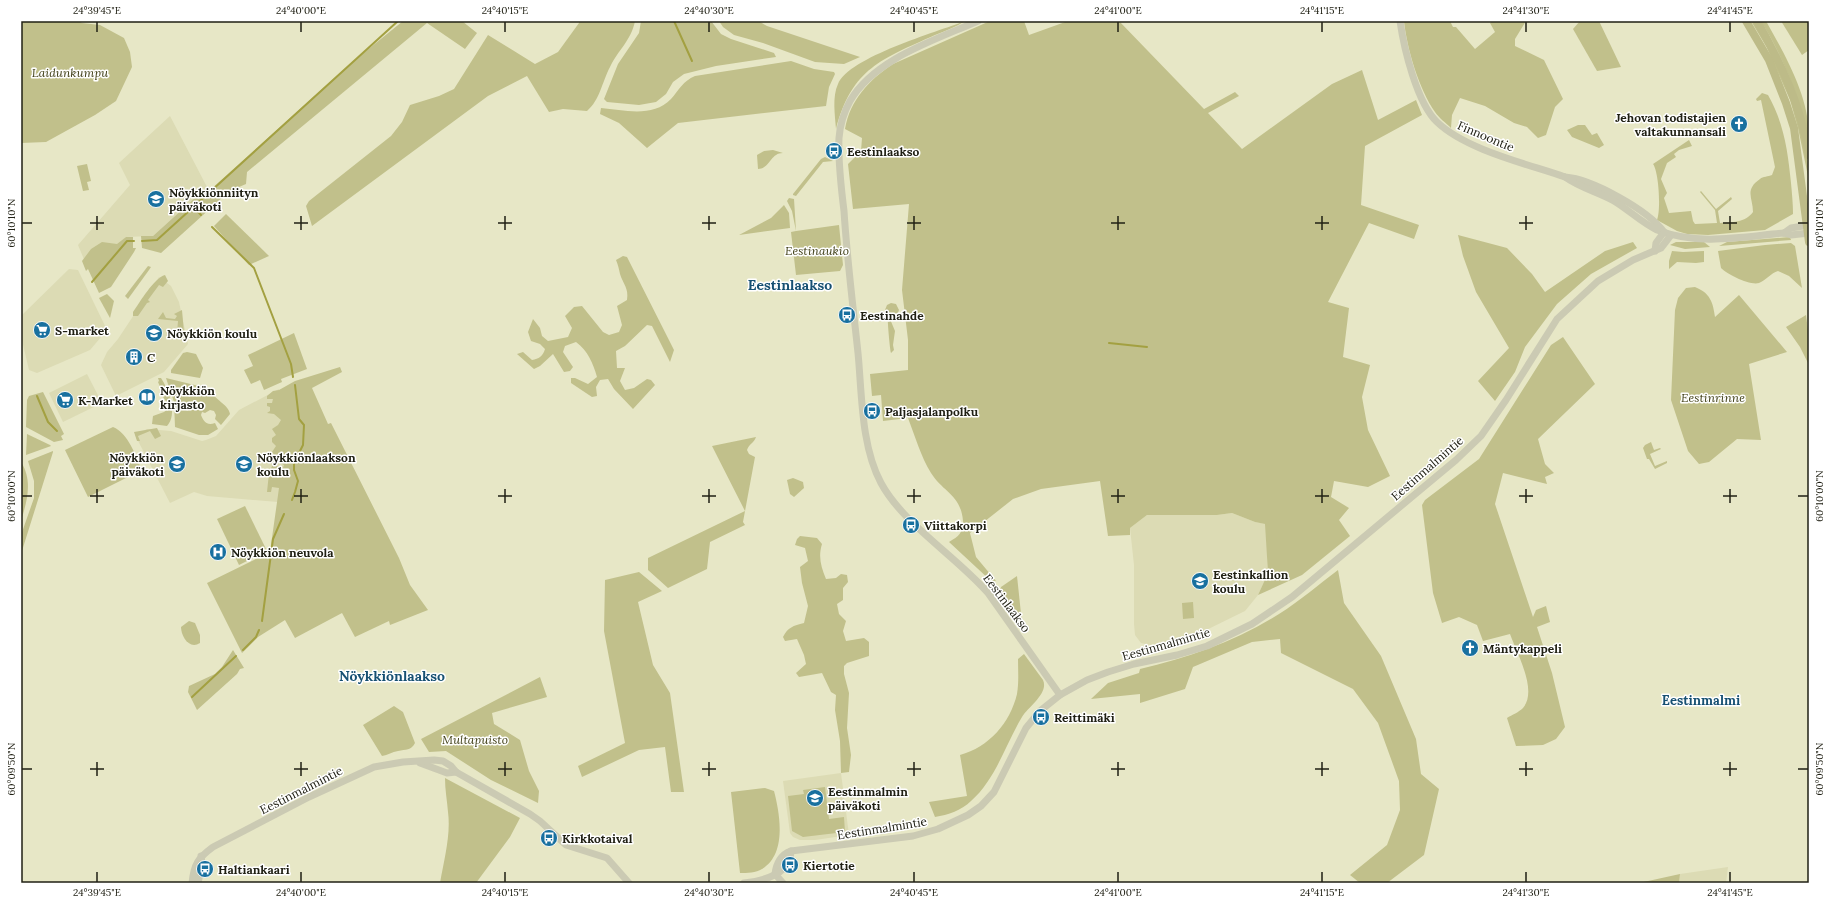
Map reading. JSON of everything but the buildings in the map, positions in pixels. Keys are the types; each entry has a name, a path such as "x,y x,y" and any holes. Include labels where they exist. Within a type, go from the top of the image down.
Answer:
{"main road":[{"path":"1746,21 1769,60 1794,128 1808,232"},
{"path":"1757,21 1776,56 1795,99 1809,155"}],"street":[{"name":"Eestinlaakso","path":"978,21 902,56 877,70 862,84 850,102 840,128 840,164 849,276 867,441 872,463 881,484 902,512 976,579 988,593 1060,694"},
{"name":"Finnoontie","path":"1400,21 1402,37 1426,108 1437,122 1453,135 1470,143 1565,177 1573,183 1610,199 1656,229 1684,238 1713,240 1784,233 1792,235 1808,232"},
{"name":"Eestinmalmintie","path":"744,883 760,881 782,870 791,857 791,851 913,836 938,829 968,815 981,806 994,792 1026,728 1040,711 1060,694 1087,680 1108,672 1207,646 1252,624 1292,598 1456,460 1481,436 1506,400 1557,319 1582,294 1598,281 1615,270 1655,251 1656,243 1667,233"},
{"name":"Eestinmalmintie","path":"200,856 243,831 358,774 385,764 434,760 443,761 451,766 456,772 530,814 540,821 566,845 607,858 629,883"},
{"path":"192,883 196,863 200,856"},
{"path":"198,883 202,864 200,856"},
{"path":"775,874 783,883"}],"shaded area":[{"name":"Nöykkiönniityn päiväkoti","path":"170,116 207,187 153,236 126,237 88,269 78,245 130,185 119,163"},
{"path":"69,269 78,270 107,330 90,350 37,373 29,370 21,336 21,316"},
{"name":"Nöykkiön koulu","path":"159,277 171,286 179,302 188,344 164,372 116,396 101,365 107,352 118,339"},
{"path":"87,374 102,403 63,422 49,393"},
{"name":"Nöykkiönlaakson koulu","path":"279,389 289,439 278,502 207,496 194,492 170,503 135,435 147,429 171,431 202,441 206,440 216,436 239,410"},
{"name":"Eestinkallion koulu","path":"1232,513 1255,522 1266,524 1268,573 1258,595 1245,611 1190,638 1150,645 1141,643 1135,635 1134,565 1130,528 1147,515 1217,515"},
{"name":"Eestinmalmin päiväkoti","path":"841,773 849,835 815,840 800,840 793,837 790,833 783,781"},
{"path":"1728,867 1726,883 1679,883 1680,874"}],"green space":[{"name":"Laidunkumpu","path":"21,21 78,21 82,23 100,25 124,38 130,52 132,67 116,101 95,115 46,142 21,143"},
{"path":"403,21 462,21 477,33 465,49 427,23 247,172 246,184 232,190 224,196 161,253 142,248 141,236 153,236 207,187 209,191 350,64"},
{"path":"579,21 635,21 631,34 613,61 595,102 587,111 563,109 549,112 527,76 488,96 312,226 306,206 309,201 391,136 402,122 410,105 439,96 454,89 488,35 535,64 558,52"},
{"path":"641,21 711,21 721,34 731,39 774,53 776,57 716,66 684,74 673,82 666,94 656,102 639,105 607,102 604,99 618,64 639,33"},
{"path":"719,21 758,21 767,26 860,57 844,64 815,62 763,43 734,35 723,27"},
{"path":"965,21 899,51 872,68 860,79 851,92 843,108 836,129 834,106 835,95 838,84 845,74 859,64 895,46"},
{"path":"990,21 1024,21 1029,35 1068,21 1119,21 1204,109 1235,92 1239,96 1208,113 1242,149 1332,84 1362,70 1378,120 1416,100 1422,115 1365,146 1361,205 1419,225 1414,239 1369,223 1328,302 1349,308 1343,357 1370,365 1362,397 1368,430 1390,476 1368,487 1334,481 1331,497 1349,508 1339,520 1350,536 1302,575 1258,595 1268,573 1265,524 1255,522 1232,513 1217,515 1147,515 1130,528 1130,535 1108,536 1100,481 1041,489 1013,499 970,533 976,557 996,581 991,581 949,542 958,536 962,528 962,512 959,505 927,467 908,418 883,421 881,395 872,396 870,374 908,370 908,340 902,290 909,204 853,209 848,164 861,151 862,138 845,129 851,109 856,100 869,84 884,70 893,64"},
{"path":"1404,21 1450,21 1453,27 1456,27 1475,49 1495,32 1490,23 1493,21 1526,21 1515,39 1515,46 1544,60 1563,99 1555,107 1546,135 1538,138 1527,127 1514,123 1485,106 1460,98 1452,115 1451,128 1437,114 1429,103 1424,92 1411,56"},
{"path":"1580,21 1599,21 1621,67 1597,71 1573,29"},
{"path":"1751,21 1753,21 1783,77 1791,98 1804,140 1808,161 1809,181 1798,128 1790,100 1767,48"},
{"path":"1761,21 1766,21 1795,76 1805,106 1809,136 1789,77 1776,48"},
{"path":"1781,21 1809,21 1809,50 1802,55"},
{"path":"791,61 814,69 834,72 835,74 829,87 826,106 678,123 647,148 619,123 600,114 601,108 629,111 647,111 656,109 664,105 684,83 695,76"},
{"path":"1762,93 1768,95 1782,127 1790,171 1793,214 1765,230 1708,235 1687,234 1677,231 1657,220 1659,209 1659,192 1657,175 1653,164 1689,140 1692,146 1679,150 1674,154 1676,157 1667,163 1661,179 1667,193 1664,198 1669,213 1691,211 1695,224 1717,223 1715,210 1700,192 1701,191 1716,209 1731,197 1732,199 1718,211 1720,223 1734,222 1750,216 1753,212 1750,194 1752,187 1761,178 1772,175 1775,167 1761,100 1757,101 1756,99"},
{"path":"1578,125 1585,125 1592,135 1597,133 1604,145 1599,148 1572,137 1567,130"},
{"path":"773,150 783,153 775,155 766,166 758,169 757,155 764,151"},
{"path":"825,157 833,161 823,162 796,196 793,195 821,159"},
{"path":"87,164 91,181 87,182 89,190 83,191 77,166"},
{"path":"789,198 794,199 796,231 792,211 787,201"},
{"path":"784,205 789,213 790,228 739,235 771,218"},
{"path":"226,214 269,256 249,265 214,226"},
{"name":"Eestinaukio","path":"839,225 843,265 840,271 796,275 791,232"},
{"path":"1458,235 1507,248 1532,274 1545,292 1605,251 1633,242 1637,248 1591,274 1557,304 1525,347 1515,372 1495,401 1478,381 1509,348 1476,292 1463,256"},
{"path":"126,237 133,237 133,248 136,248 111,287 99,293 88,269 86,271 82,261 91,249 102,242 117,244"},
{"path":"1790,237 1791,240 1719,246 1727,242"},
{"path":"1676,242 1704,242 1710,247 1685,249 1670,245"},
{"path":"1791,243 1795,246 1802,288 1789,276 1778,271 1762,282 1750,283 1739,279 1721,268 1718,251"},
{"path":"1672,251 1704,251 1704,262 1677,262 1669,269 1669,261"},
{"path":"623,256 627,257 674,350 670,362 652,326 647,325 625,346 616,351 617,368 625,368 620,381 625,390 634,388 647,379 651,380 655,385 633,409 614,389 608,379 600,380 596,387 597,396 592,397 571,383 571,378 575,378 588,384 597,377 590,358 584,349 576,342 565,346 563,352 573,367 570,371 564,372 553,354 540,366 534,369 517,354 523,352 532,360 537,359 543,354 545,349 540,344 531,341 528,332 533,319 540,328 542,336 548,341 568,337 572,328 565,316 574,307 582,306 603,332 609,335 619,332 622,325 617,306 627,300 627,296 616,260"},
{"path":"148,266 151,267 128,299 125,296"},
{"path":"165,275 168,281 163,287 159,285 148,300 150,302 147,303 138,316 133,316 133,312 148,291 156,281"},
{"name":"Eestinrinne","path":"1695,287 1704,292 1712,302 1715,317 1739,295 1787,352 1749,364 1761,440 1737,439 1709,462 1699,464 1688,451 1671,400 1675,310 1678,298 1686,288"},
{"path":"107,294 114,301 110,318 99,298"},
{"path":"891,303 896,304 899,310 897,315 890,319 895,331 893,345 894,350 891,353 888,316 885,310 887,305"},
{"path":"182,310 184,333 177,333 178,321 158,319 163,312 166,318 175,319 177,316 174,314"},
{"path":"1806,315 1809,338 1809,365 1800,347 1786,327"},
{"path":"294,333 307,369 281,379 282,382 264,390 260,380 251,384 244,370 253,366 248,355"},
{"path":"1563,337 1595,384 1538,439 1545,464 1554,473 1545,477 1547,484 1503,473 1495,504 1533,617 1536,610 1546,606 1550,622 1537,627 1552,673 1565,727 1556,739 1543,745 1516,746 1507,718 1523,708 1527,700 1527,682 1521,661 1510,634 1483,641 1477,625 1459,617 1442,623 1433,593 1422,505 1425,500 1479,459 1551,345"},
{"path":"187,352 196,354 203,368 200,378 171,373 171,370 183,353"},
{"path":"340,367 342,372 312,388 328,424 331,423 399,558 410,585 428,610 390,625 389,621 355,637 342,613 295,638 285,620 258,637 242,653 207,583 270,552 279,488 272,487 271,492 267,492 269,473 273,464 283,469 284,465 275,460 276,457 272,452 276,446 272,442 272,438 276,435 272,429 278,425 281,420 274,414 267,413 270,411 270,407 267,406 267,403 272,403 273,399 267,399 267,396 273,391 279,390 295,381"},
{"path":"158,378 161,378 164,383 171,402 172,416 167,426 152,424 153,416 168,409 168,404 163,397 164,396 158,382"},
{"path":"166,378 211,389 215,396 227,407 230,414 221,425 215,419 216,415 214,411 210,410 205,413 202,412 201,415 205,421 208,424 215,423 218,429 208,435 199,435 175,427 174,402"},
{"path":"43,392 64,434 61,436 63,440 54,442 26,427 27,400 29,396"},
{"path":"113,427 123,434 134,452 142,470 88,497 65,450"},
{"path":"157,428 161,436 155,439 150,431 138,436 140,441 137,441 134,432"},
{"path":"27,434 50,445 51,446 26,455"},
{"path":"756,437 747,450 749,454 755,457 743,522 745,525 710,542 707,569 668,588 648,570 648,558 745,511 712,446"},
{"path":"1651,442 1654,450 1661,449 1650,454 1655,466 1667,461 1667,463 1655,469 1649,459 1647,459 1643,448"},
{"path":"53,451 21,554 21,535 34,498 34,481 28,461"},
{"path":"21,462 27,476 28,491 21,521"},
{"path":"793,478 803,482 804,488 794,497 790,494 787,480"},
{"path":"245,506 267,551 239,565 217,519"},
{"path":"800,536 817,538 822,544 820,553 821,562 826,579 836,578 841,574 847,575 848,582 843,588 843,600 837,604 839,614 846,621 843,631 846,641 864,638 869,642 869,656 847,663 844,666 844,674 849,693 847,728 851,755 849,772 841,773 840,741 835,710 836,695 831,692 822,673 799,677 796,673 806,664 804,655 797,639 785,641 783,637 791,627 804,623 808,606 802,583 800,567 808,561 805,548 795,545"},
{"path":"1338,570 1344,603 1381,656 1416,739 1421,774 1439,789 1424,855 1387,883 1360,883 1350,875 1387,845 1400,810 1399,781 1378,723 1353,689 1281,653 1280,639 1252,642 1193,667 1185,689 1140,703 1140,694 1091,699 1108,683 1139,673 1140,669 1176,660 1212,648 1263,624 1287,609"},
{"path":"639,572 662,591 638,602 653,665 670,693 684,792 671,792 665,747 639,750 582,777 578,766 625,743 604,631 605,580"},
{"path":"1017,576 1022,623 1000,592 1001,587"},
{"path":"1193,602 1194,618 1183,619 1182,603"},
{"path":"189,621 195,623 200,635 200,643 196,645 192,645 186,641 181,631 181,627"},
{"path":"233,650 244,668 240,669 237,674 197,710 188,692 189,686 215,674 222,667"},
{"path":"1024,654 1043,680 1044,685 1041,695 1022,717 994,772 980,792 959,809 935,817 929,802 967,796 960,755 989,740 1004,724 1014,705 1017,694 1018,659"},
{"name":"Multapuisto","path":"540,677 547,697 492,713 494,724 520,740 529,771 539,791 538,803 491,780 446,751 429,752 421,739"},
{"path":"394,706 403,712 415,743 410,749 396,751 382,756 363,725"},
{"path":"445,778 520,818 510,837 476,883 440,883 449,830"},
{"path":"825,787 829,819 844,817 845,832 803,837 792,831 788,796 804,794 803,790"},
{"path":"765,788 774,791 780,833 778,844 775,854 770,862 762,869 754,872 740,873 731,792"},
{"path":"1680,874 1679,883 1639,883"}],"waterway":[{"path":"142,241 157,240 398,21"},
{"path":"674,21 692,61"},
{"path":"193,206 201,215"},
{"path":"212,227 254,268 291,364 293,377"},
{"path":"92,282 127,241 134,241"},
{"path":"1109,343 1147,347"},
{"path":"292,500 298,481 294,470 294,463 303,445 304,425 299,419 295,385"},
{"path":"37,396 48,422 57,431"},
{"path":"262,621 273,539 284,514"},
{"path":"243,650 256,637 259,630"},
{"path":"192,697 236,656"}],"place":[{"name":"Jehovan todistajien valtakunnansali","path":"1739,124"},
{"name":"Eestinlaakso","path":"834,151"},
{"name":"Nöykkiönniityn päiväkoti","path":"156,199"},
{"name":"Eestinahde","path":"847,315"},
{"name":"S-market","path":"42,330"},
{"name":"Nöykkiön koulu","path":"154,333"},
{"name":"C","path":"134,357"},
{"name":"Nöykkiön kirjasto","path":"147,397"},
{"name":"K-Market","path":"65,400"},
{"name":"Paljasjalanpolku","path":"872,411"},
{"name":"Nöykkiön päiväkoti","path":"177,464"},
{"name":"Nöykkiönlaakson koulu","path":"244,464"},
{"name":"Viittakorpi","path":"911,525"},
{"name":"Nöykkiön neuvola","path":"218,552"},
{"name":"Eestinkallion koulu","path":"1200,581"},
{"name":"Mäntykappeli","path":"1470,648"},
{"name":"Reittimäki","path":"1041,717"},
{"name":"Eestinmalmin päiväkoti","path":"815,798"},
{"name":"Kirkkotaival","path":"549,838"},
{"name":"Kiertotie","path":"790,865"},
{"name":"Haltiankaari","path":"205,869"}],"district":[{"name":"Eestinlaakso","path":"790,285"},
{"name":"Nöykkiönlaakso","path":"392,676"},
{"name":"Eestinmalmi","path":"1701,700"}]}
